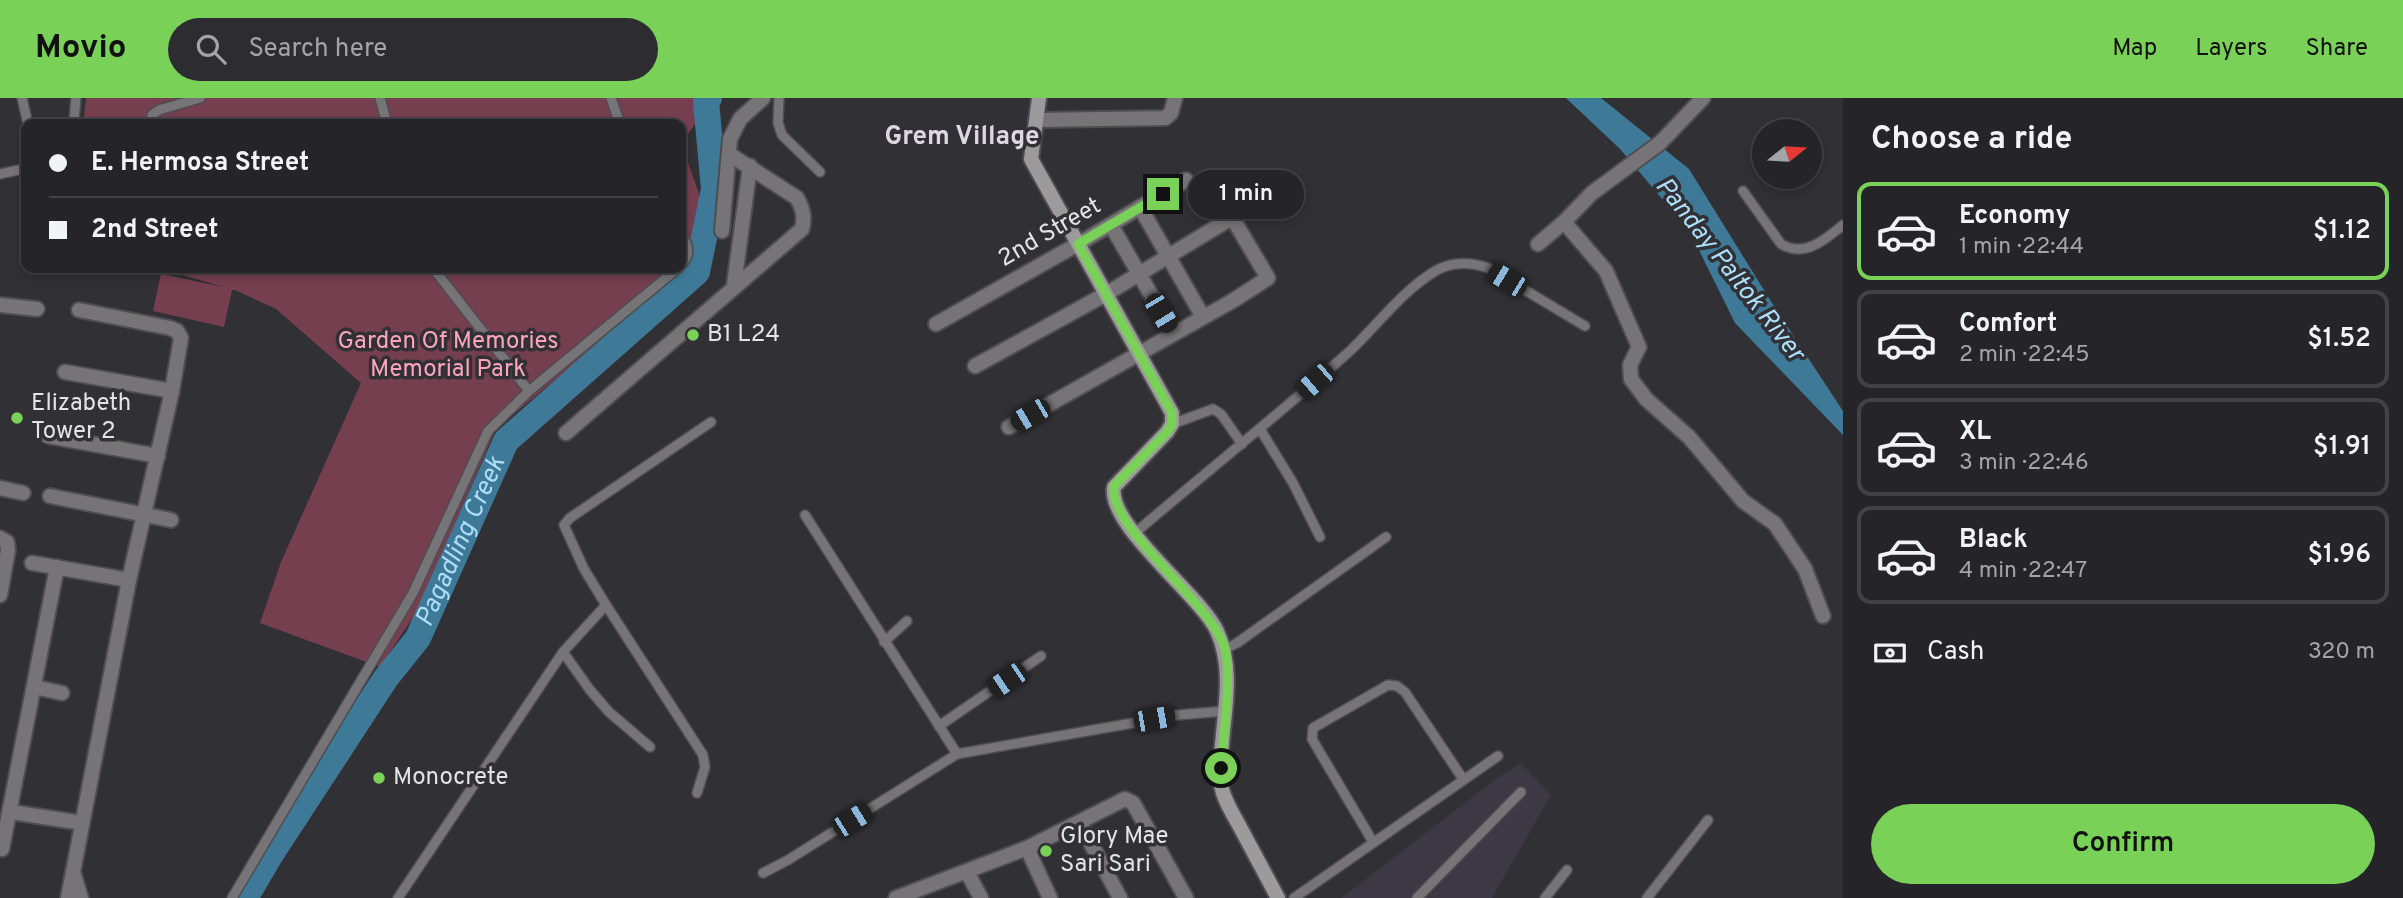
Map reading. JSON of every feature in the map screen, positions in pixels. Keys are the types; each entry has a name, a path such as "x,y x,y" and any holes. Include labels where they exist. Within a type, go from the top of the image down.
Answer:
{"street":[{"path":"722,231 730,139 740,119 762,98"},
{"path":"1039,98 1031,159 1172,413 1172,424 1167,432 1114,486 1114,501 1135,533 1214,626 1225,649 1227,673 1222,787 1228,805 1278,898"},
{"path":"1037,120 1165,118 1171,113 1175,98"},
{"path":"1538,244 1592,193 1660,143 1703,98"},
{"path":"566,433 734,285 802,229 804,220 797,198 729,154"},
{"path":"734,285 750,166"},
{"name":"2nd Street","path":"936,324 1186,180"},
{"path":"1009,427 1268,278 1211,182"},
{"path":"1140,207 1203,317"},
{"path":"975,366 1106,294 1233,218"},
{"path":"1564,222 1606,271 1633,331 1639,347 1630,365 1631,379 1646,399 1689,437 1743,501 1775,524 1805,569 1823,616"},
{"path":"1111,225 1173,333"},
{"path":"0,305 37,309"},
{"path":"68,898 129,580 181,345 177,331 79,310"},
{"path":"65,372 172,391"},
{"path":"48,436 158,456"},
{"path":"0,488 23,493"},
{"path":"50,496 171,520"},
{"path":"0,595 8,550 3,540"},
{"path":"32,562 129,580"},
{"path":"2,849 57,567"},
{"path":"34,687 62,693"},
{"path":"896,898 1027,848 1125,799 1130,800 1186,898"},
{"path":"11,812 82,823"},
{"path":"1080,823 1120,898"},
{"path":"1027,848 1049,898"},
{"path":"73,871 81,898"},
{"path":"967,872 981,898"}],"lane":[{"path":"22,98 27,119"},
{"path":"74,119 75,98"},
{"path":"152,119 152,115 159,110 200,98"},
{"path":"380,98 386,119"},
{"path":"611,98 618,119"},
{"path":"779,98 778,123 782,135 820,172"},
{"path":"0,174 21,169"},
{"path":"1743,191 1781,244 1787,248 1822,244 1843,225"},
{"path":"1135,533 1260,429 1352,349 1415,287 1437,271 1455,263 1477,264 1488,268 1585,326"},
{"path":"437,273 529,391"},
{"path":"232,898 413,593 488,430 529,391 672,273"},
{"path":"1172,424 1213,409 1221,414 1242,444"},
{"path":"697,793 705,767 702,755 584,569 564,525 570,517 712,422"},
{"path":"1260,429 1293,483 1321,537"},
{"path":"805,515 957,754"},
{"path":"1225,649 1386,537"},
{"path":"398,898 563,652 606,605"},
{"path":"884,642 907,621"},
{"path":"563,652 609,712 650,747"},
{"path":"939,726 1041,656"},
{"path":"1373,842 1312,739 1313,728 1388,685 1398,686 1405,692 1463,779"},
{"path":"763,873 957,754 1178,715 1225,711"},
{"path":"1294,898 1498,756"},
{"path":"1417,898 1521,792"},
{"path":"1647,898 1708,820"},
{"path":"1545,898 1567,870"}],"shaded area":[{"path":"1521,763 1551,795 1492,898 1341,898 1496,779"}],"green space":[{"name":"Garden Of Memories Memorial Park","path":"86,98 697,98 700,103 695,124 686,137 686,119 84,119"},
{"name":"Garden Of Memories Memorial Park","path":"686,157 701,199 699,224 686,269"},
{"name":"Garden Of Memories Memorial Park","path":"177,273 684,273 496,429 416,613 380,667 260,623 281,562 361,383 276,309 235,290 232,290 224,327 153,311 161,274 223,287"}],"water":[{"name":"Panday Paltok River","path":"1566,98 1601,98 1689,169 1843,411 1843,435 1735,323 1690,232 1620,149"}],"waterway":[{"name":"Pagadling Creek","path":"245,898 386,678 418,638 506,441 697,272 714,189 706,101 709,98"}],"place":[{"name":"B1 L24","path":"693,335"},
{"name":"Elizabeth Tower 2","path":"17,418"},
{"name":"Monocrete","path":"379,778"},
{"name":"Glory Mae Sari Sari","path":"1046,851"}],"district":[{"name":"Grem Village","path":"962,137"}],"route":[{"path":"1163,194 1078,244 1172,413 1172,424 1167,432 1114,486 1113,494 1114,501 1135,533 1214,626 1225,649 1227,673 1221,768"}]}
